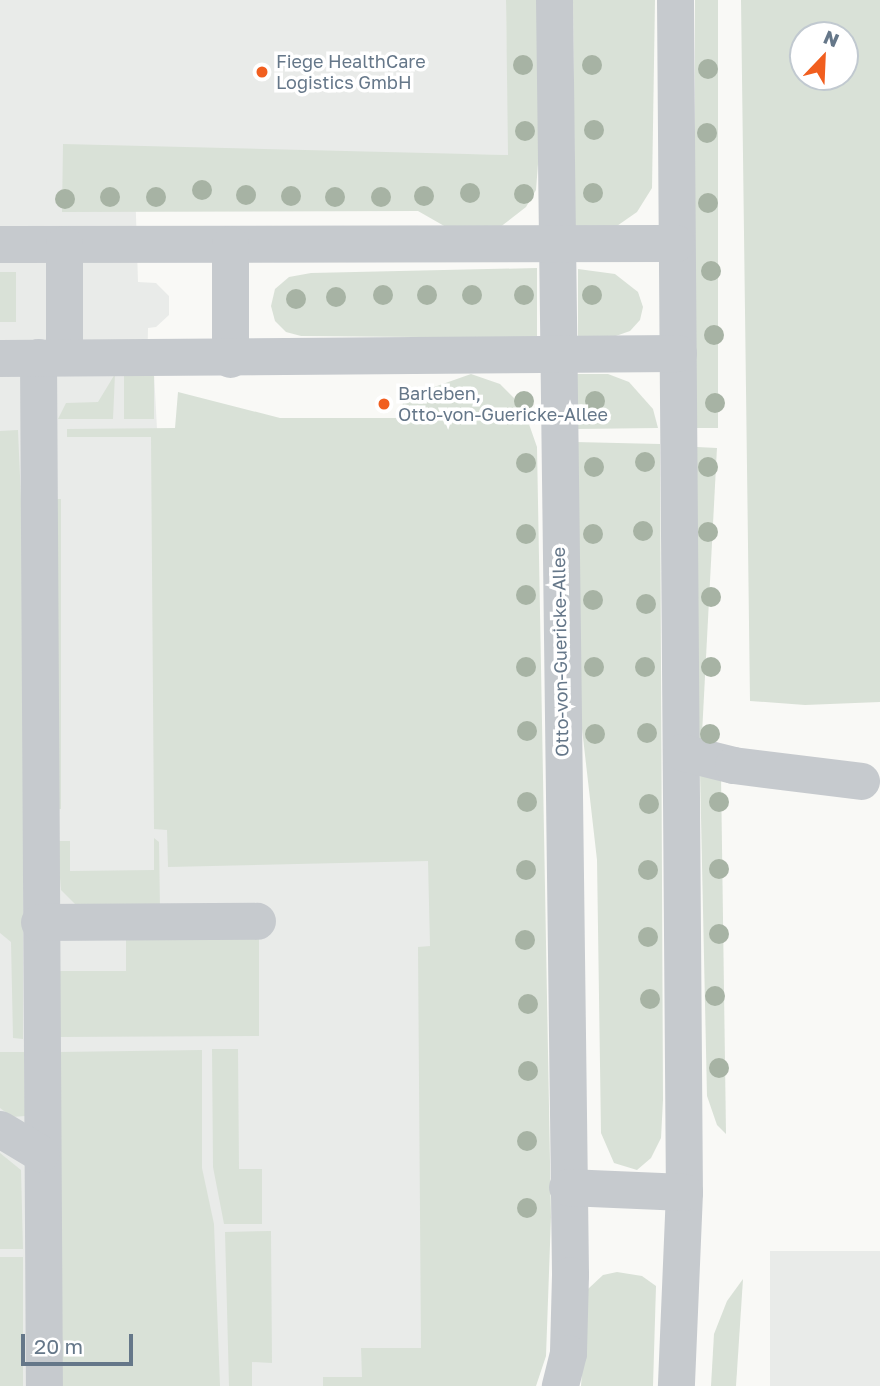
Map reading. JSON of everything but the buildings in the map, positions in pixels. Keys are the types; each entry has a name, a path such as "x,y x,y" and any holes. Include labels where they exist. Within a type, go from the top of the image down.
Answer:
{"street":[{"name":"Otto-von-Guericke-Allee","path":"554,0 555,354 568,1353 560,1386"},
{"path":"675,0 684,1192 676,1386"},
{"path":"0,244 676,243"},
{"path":"44,1386 39,922 51,357 64,244"},
{"path":"230,244 230,359"},
{"path":"0,358 230,359 678,353"},
{"path":"681,752 733,765 861,781"},
{"path":"39,922 257,921"},
{"path":"0,1129 40,1153"},
{"path":"567,1187 684,1192"}],"shaded area":[{"path":"0,0 506,0 509,155 134,150 138,282 156,283 169,296 169,315 156,327 148,328 147,373 154,373 157,429 498,427 506,1386 0,1386"},
{"path":"506,0 540,0 538,164 536,190 526,207 495,231 453,231 418,211 62,212 63,144 508,155"},
{"path":"573,0 655,0 652,188 637,212 614,228 575,232"},
{"path":"695,0 718,0 718,428 695,428"},
{"path":"741,0 880,0 880,702 805,705 750,701"},
{"path":"537,268 537,338 301,336 286,332 275,321 271,306 275,289 289,277 311,273"},
{"path":"578,269 615,274 638,292 643,307 640,320 630,331 613,337 578,336"},
{"path":"0,272 16,272 16,322 0,322"},
{"path":"124,373 154,373 154,419 124,419"},
{"path":"115,374 113,419 58,419 66,403 98,402"},
{"path":"471,374 500,384 523,407 537,447 551,1217 546,1356 536,1386 323,1386 323,1377 362,1377 361,1348 421,1348 418,947 430,946 428,861 168,867 167,830 154,829 151,437 67,437 67,429 175,428 178,392 280,418 402,418 403,398"},
{"path":"576,374 608,374 629,382 653,409 658,428 576,429"},
{"path":"18,430 23,546 23,1039 13,1038 11,942 0,933 0,431"},
{"path":"575,442 660,444 663,1100 661,1138 651,1158 637,1170 614,1163 601,1133 597,860 581,720"},
{"path":"697,447 717,448 702,740 682,739"},
{"path":"54,499 61,499 61,809 54,809"},
{"path":"700,771 721,775 726,1134 717,1125 707,1096"},
{"path":"154,838 159,842 160,910 77,906 61,890 57,841 70,841 70,871 154,870"},
{"path":"126,932 259,933 259,1036 58,1037 58,971 126,971"},
{"path":"212,1049 238,1049 239,1169 262,1169 262,1224 224,1224 213,1167"},
{"path":"202,1050 202,1168 214,1224 220,1386 61,1386 59,1052"},
{"path":"0,1052 24,1052 25,1116 12,1117 0,1108"},
{"path":"0,1153 21,1170 23,1249 0,1249"},
{"path":"271,1231 272,1363 252,1362 252,1386 229,1386 225,1232"},
{"path":"770,1251 880,1251 880,1386 770,1386"},
{"path":"0,1257 23,1257 23,1386 0,1386"},
{"path":"617,1272 642,1276 656,1286 653,1386 581,1386 588,1289 603,1275"},
{"path":"743,1279 736,1386 711,1386 714,1334 727,1301"}],"place":[{"name":"Fiege HealthCare Logistics GmbH","path":"262,72"},
{"name":"Barleben, Otto-von-Guericke-Allee","path":"384,404"}]}
